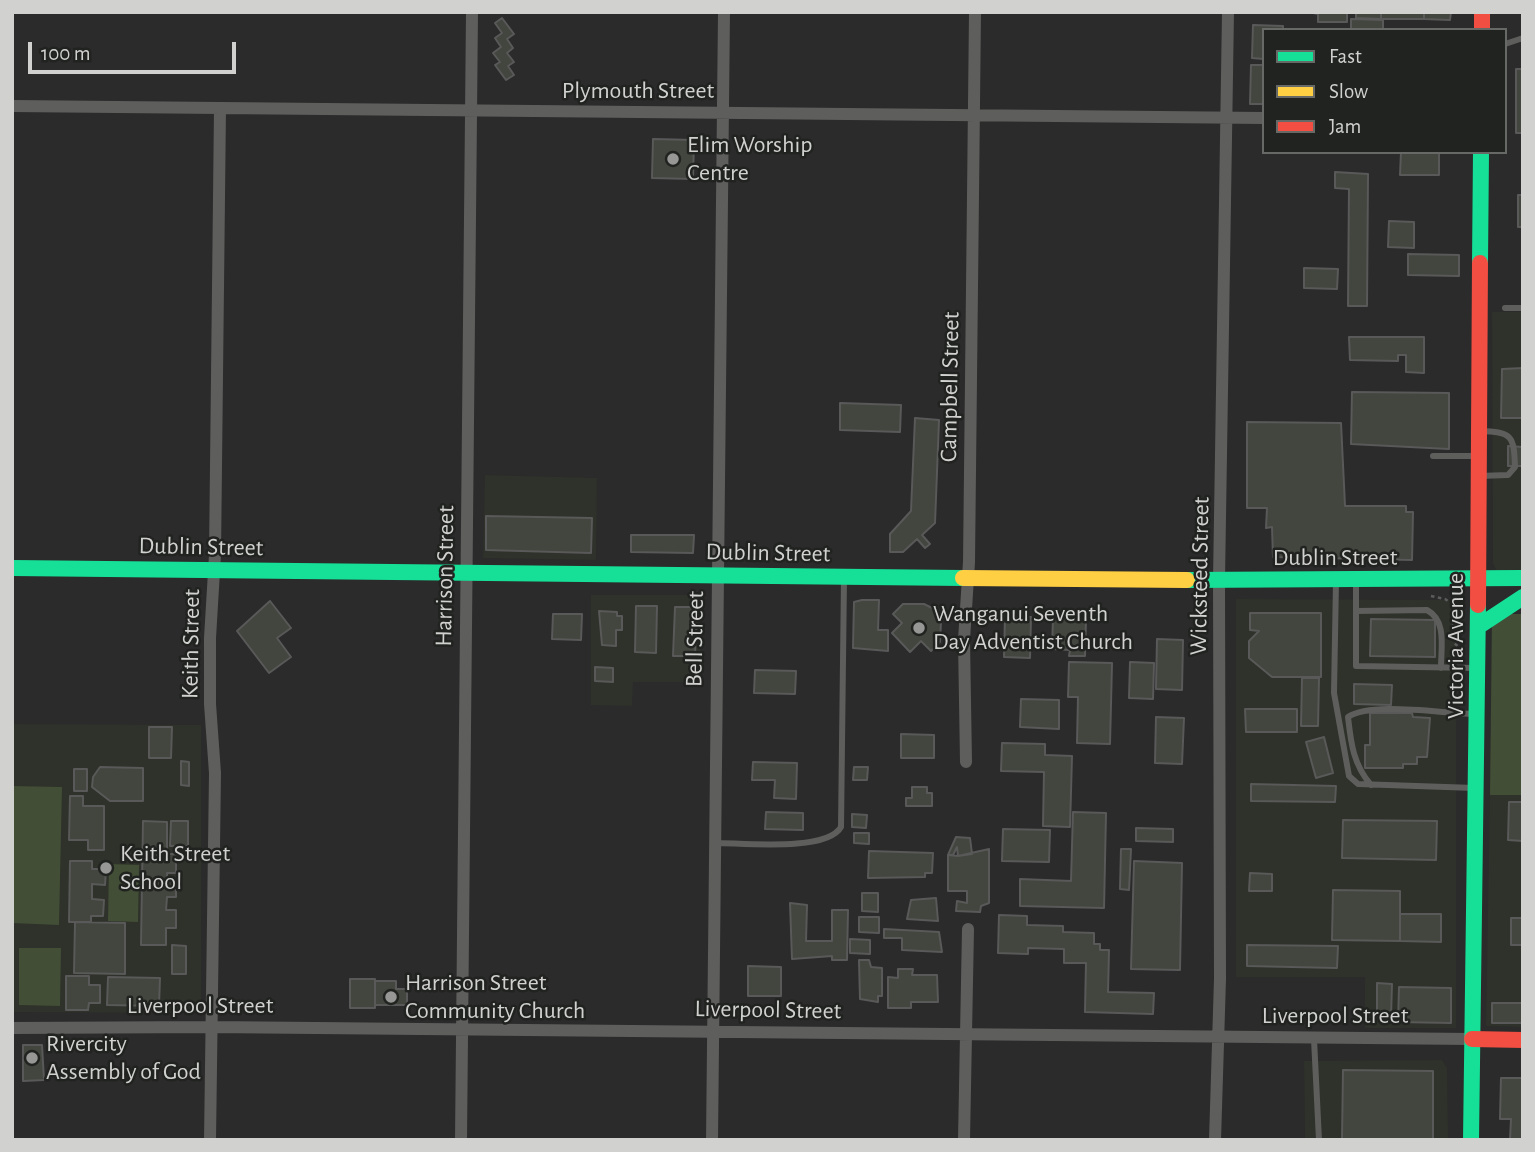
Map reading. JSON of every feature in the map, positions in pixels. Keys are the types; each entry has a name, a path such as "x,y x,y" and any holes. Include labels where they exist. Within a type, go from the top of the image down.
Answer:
{"main road":[{"name":"Victoria Avenue","path":"1471,1140 1479,714 1477,431 1481,154"},
{"name":"Dublin Street","path":"12,568 1336,581 1523,578"},
{"path":"1479,626 1523,597"},
{"name":"Liverpool Street","path":"1472,1039 1523,1040"}],"street":[{"name":"Harrison Street","path":"461,1140 472,12"},
{"name":"Bell Street","path":"712,1140 724,12"},
{"name":"Campbell Street","path":"966,762 964,640 975,12"},
{"name":"Wicksteed Street","path":"1215,1140 1216,1038 1220,979 1219,580 1228,12"},
{"name":"Plymouth Street","path":"12,106 1262,118"},
{"name":"Keith Street","path":"210,1140 215,773 210,704 210,638 214,570 220,107"},
{"path":"964,1140 968,929"},
{"name":"Liverpool Street","path":"12,1028 211,1027 1472,1039"}],"lane":[{"path":"1506,307 1523,308"},
{"path":"1477,431 1500,432 1510,436 1514,442 1515,467 1508,475 1477,476"},
{"path":"1433,456 1477,456"},
{"path":"714,843 819,843 835,836 841,827 844,576"},
{"path":"1336,581 1334,693 1349,776 1358,784 1477,788"},
{"path":"1356,581 1356,666 1479,668"},
{"path":"1356,611 1427,610 1435,614 1441,622 1441,668"},
{"path":"1371,785 1358,769 1350,739 1348,716 1351,714 1371,710 1479,714"},
{"path":"1314,1039 1319,1140"}],"path":[{"path":"1429,594 1452,604 1458,603"},
{"path":"1452,604 1454,643 1458,646"}],"shaded area":[{"path":"1492,312 1523,312 1523,572 1497,572 1493,563"},
{"path":"485,475 597,478 596,560 483,558"},
{"path":"591,595 700,595 700,682 633,682 632,706 591,705"},
{"path":"1236,599 1456,600 1456,1028 1365,1028 1365,977 1236,977"},
{"name":"Keith Street School","path":"12,724 201,725 201,1013 12,1012"},
{"path":"1490,795 1523,795 1523,1027 1486,1026"},
{"path":"1442,1060 1447,1068 1448,1140 1226,1139 1305,1138 1304,1061"}],"green space":[{"path":"1492,614 1523,614 1523,795 1490,795"},
{"path":"12,786 62,787 59,925 12,923"},
{"path":"109,864 139,865 138,922 108,921"},
{"path":"19,948 61,948 60,1006 19,1005"}],"building":[{"path":"1308,12 1351,12 1347,13 1347,22 1318,22 1318,14"},
{"path":"1356,12 1381,12 1381,19 1356,18"},
{"path":"1381,12 1424,12 1424,19 1381,19"},
{"path":"1424,12 1451,12 1450,20 1424,19"},
{"path":"502,18 514,34 507,39 513,48 507,53 514,62 508,66 514,75 506,80 495,65 500,62 493,53 501,47 495,38 502,33 495,23"},
{"path":"1351,19 1383,20 1383,28 1351,28"},
{"path":"1253,25 1283,26 1262,28 1262,59 1252,58"},
{"path":"1251,65 1262,65 1262,104 1250,104"},
{"path":"1516,69 1523,69 1523,133 1516,133"},
{"name":"Elim Worship Centre","path":"653,139 694,140 693,179 652,178"},
{"path":"1401,154 1439,154 1439,175 1400,175"},
{"path":"1335,172 1368,174 1367,306 1348,306 1349,189 1335,188"},
{"path":"1518,195 1523,195 1523,227 1518,227"},
{"path":"1389,221 1414,222 1414,248 1388,247"},
{"path":"1408,254 1459,255 1459,276 1408,275"},
{"path":"1304,268 1338,269 1337,289 1304,288"},
{"path":"1349,337 1424,337 1424,373 1406,372 1406,355 1398,355 1398,361 1350,360"},
{"path":"1523,368 1523,418 1501,418 1502,369"},
{"path":"1352,392 1449,393 1449,449 1351,444"},
{"path":"840,403 901,405 900,432 840,430"},
{"path":"915,418 939,420 935,523 922,535 930,544 925,548 917,539 903,552 890,552 890,534 911,511"},
{"path":"1247,422 1341,423 1345,506 1406,506 1406,512 1413,512 1412,560 1273,557 1272,527 1266,528 1267,508 1247,508"},
{"path":"1508,446 1523,447 1523,466 1508,466"},
{"path":"486,516 592,518 591,553 486,550"},
{"path":"631,535 694,535 693,553 631,552"},
{"path":"879,600 878,630 888,630 888,651 853,648 854,602"},
{"path":"270,601 291,628 277,638 291,657 269,673 237,631"},
{"name":"Wanganui Seventh Day Adventist Church","path":"903,604 924,604 936,610 941,621 940,642 931,651 921,641 910,652 892,633 902,623 893,614"},
{"path":"636,606 657,606 656,653 635,652"},
{"path":"675,607 697,607 695,656 673,656"},
{"path":"599,611 617,612 617,616 622,616 622,630 616,630 616,646 602,645"},
{"path":"1250,613 1321,613 1321,677 1272,677 1249,658 1249,641 1259,631 1250,630"},
{"path":"553,614 582,614 581,640 552,639"},
{"path":"1005,616 1031,617 1030,658 1004,657"},
{"path":"1053,618 1086,619 1085,656 1069,656 1070,650 1052,649"},
{"path":"1371,619 1435,620 1435,657 1370,656"},
{"path":"1157,639 1183,640 1182,690 1156,689"},
{"path":"1069,662 1112,663 1110,744 1077,743 1078,697 1068,697"},
{"path":"1130,662 1154,663 1153,699 1129,698"},
{"path":"595,667 613,668 613,682 595,681"},
{"path":"755,670 796,671 795,694 754,693"},
{"path":"1302,678 1319,678 1318,726 1301,726"},
{"path":"1354,684 1392,685 1391,705 1354,704"},
{"path":"1021,699 1059,700 1059,729 1020,727"},
{"path":"1245,709 1297,709 1297,732 1246,732"},
{"path":"1370,713 1412,713 1413,717 1430,718 1427,757 1417,757 1417,764 1403,764 1403,768 1365,768 1365,745 1370,745"},
{"path":"1156,717 1184,718 1182,764 1155,763"},
{"path":"149,727 172,727 171,758 149,758"},
{"path":"901,734 934,735 934,758 901,758"},
{"path":"1324,737 1333,773 1316,778 1306,742"},
{"path":"1002,743 1045,744 1045,755 1072,756 1070,827 1043,826 1044,772 1001,771"},
{"path":"181,761 189,762 189,786 181,785"},
{"path":"753,762 797,763 796,799 774,798 775,780 752,780"},
{"path":"100,767 143,768 143,801 110,801 92,787 93,777"},
{"path":"854,767 868,767 867,780 853,780"},
{"path":"74,769 87,769 87,791 74,791"},
{"path":"1251,784 1336,786 1335,802 1251,801"},
{"path":"912,787 927,787 927,793 932,793 932,806 906,806 906,798 912,798"},
{"path":"70,796 83,796 83,806 104,806 104,850 88,850 88,840 69,840"},
{"path":"1509,802 1523,802 1523,841 1508,840"},
{"path":"766,812 803,813 803,830 765,829"},
{"path":"1073,812 1106,813 1104,908 1020,906 1020,879 1071,881"},
{"path":"852,814 867,815 866,828 852,827"},
{"path":"1343,820 1437,821 1436,860 1342,858"},
{"path":"143,821 167,822 167,854 176,854 176,873 167,873 167,879 176,880 176,897 167,897 166,910 176,910 176,928 166,928 166,945 141,945"},
{"path":"171,821 188,821 188,846 170,846"},
{"path":"1136,828 1173,829 1173,842 1136,841"},
{"path":"1003,829 1050,830 1049,862 1002,861"},
{"path":"854,833 869,833 869,844 854,843"},
{"path":"956,837 970,838 972,854 958,856 957,847 953,855 948,855"},
{"path":"989,849 989,903 981,906 980,912 956,911 957,901 967,903 967,891 948,891 948,855 958,856"},
{"path":"1121,849 1131,849 1129,890 1120,889"},
{"path":"869,851 933,853 932,873 925,873 925,877 868,878"},
{"path":"70,861 92,861 92,869 106,869 105,885 92,884 92,899 104,900 103,916 91,916 91,922 69,922"},
{"path":"1134,861 1182,863 1180,970 1131,969"},
{"path":"1250,873 1272,874 1272,891 1249,891"},
{"path":"1333,890 1400,891 1400,941 1332,940"},
{"path":"862,893 878,893 878,912 862,911"},
{"path":"936,898 938,921 907,919 911,900"},
{"path":"790,903 807,905 806,941 832,941 832,910 848,910 847,960 832,960 832,956 792,959"},
{"path":"1400,914 1441,914 1441,942 1400,941"},
{"path":"999,915 1027,916 1027,925 1063,926 1063,932 1094,933 1094,944 1100,944 1100,950 1109,950 1108,992 1154,993 1153,1014 1085,1012 1086,963 1064,963 1064,949 1028,948 1028,954 998,953"},
{"path":"859,917 879,917 879,933 859,932"},
{"path":"1511,918 1523,918 1523,945 1511,945"},
{"path":"75,922 125,923 125,974 74,973"},
{"path":"884,929 939,932 942,952 902,950 902,938 884,938"},
{"path":"850,939 870,940 870,954 850,953"},
{"path":"172,945 186,946 186,974 172,974"},
{"path":"1247,945 1338,946 1337,968 1247,966"},
{"path":"859,960 869,960 871,967 882,968 882,996 878,996 878,1002 860,999"},
{"path":"748,966 781,967 781,996 748,996"},
{"path":"898,969 913,969 912,975 937,975 938,1002 911,1002 911,1008 888,1008 888,977 898,978"},
{"path":"66,976 89,976 89,985 100,985 100,1003 89,1003 88,1010 66,1010"},
{"path":"108,977 160,978 159,1006 107,1005"},
{"path":"350,979 375,979 375,1008 350,1008"},
{"name":"Harrison Street Community Church","path":"375,981 396,981 396,989 407,989 407,1005 375,1005"},
{"path":"1377,983 1392,984 1391,1017 1377,1017"},
{"path":"1399,987 1451,988 1451,1023 1398,1022"},
{"path":"1492,1003 1523,1003 1523,1023 1492,1023"},
{"name":"Rivercity Assembly of God","path":"23,1045 42,1045 44,1080 23,1081"},
{"path":"1343,1070 1433,1071 1433,1140 1342,1140"},
{"path":"1501,1078 1523,1078 1523,1140 1510,1140 1511,1119 1500,1119"}],"traffic: fast":[{"path":"1480,263 1481,154"},
{"path":"12,568 963,578"},
{"path":"1187,580 1523,578"},
{"path":"1479,626 1523,597"},
{"path":"1471,1140 1478,605"}],"traffic: slow":[{"path":"963,578 1187,580"}],"traffic: jam":[{"path":"1482,12 1482,28"},
{"path":"1478,605 1480,263"},
{"path":"1472,1039 1523,1040"}],"place":[{"name":"Elim Worship Centre","path":"673,159"},
{"name":"Wanganui Seventh Day Adventist Church","path":"919,628"},
{"name":"Keith Street School","path":"106,868"},
{"name":"Harrison Street Community Church","path":"391,997"},
{"name":"Rivercity Assembly of God","path":"32,1058"}]}
